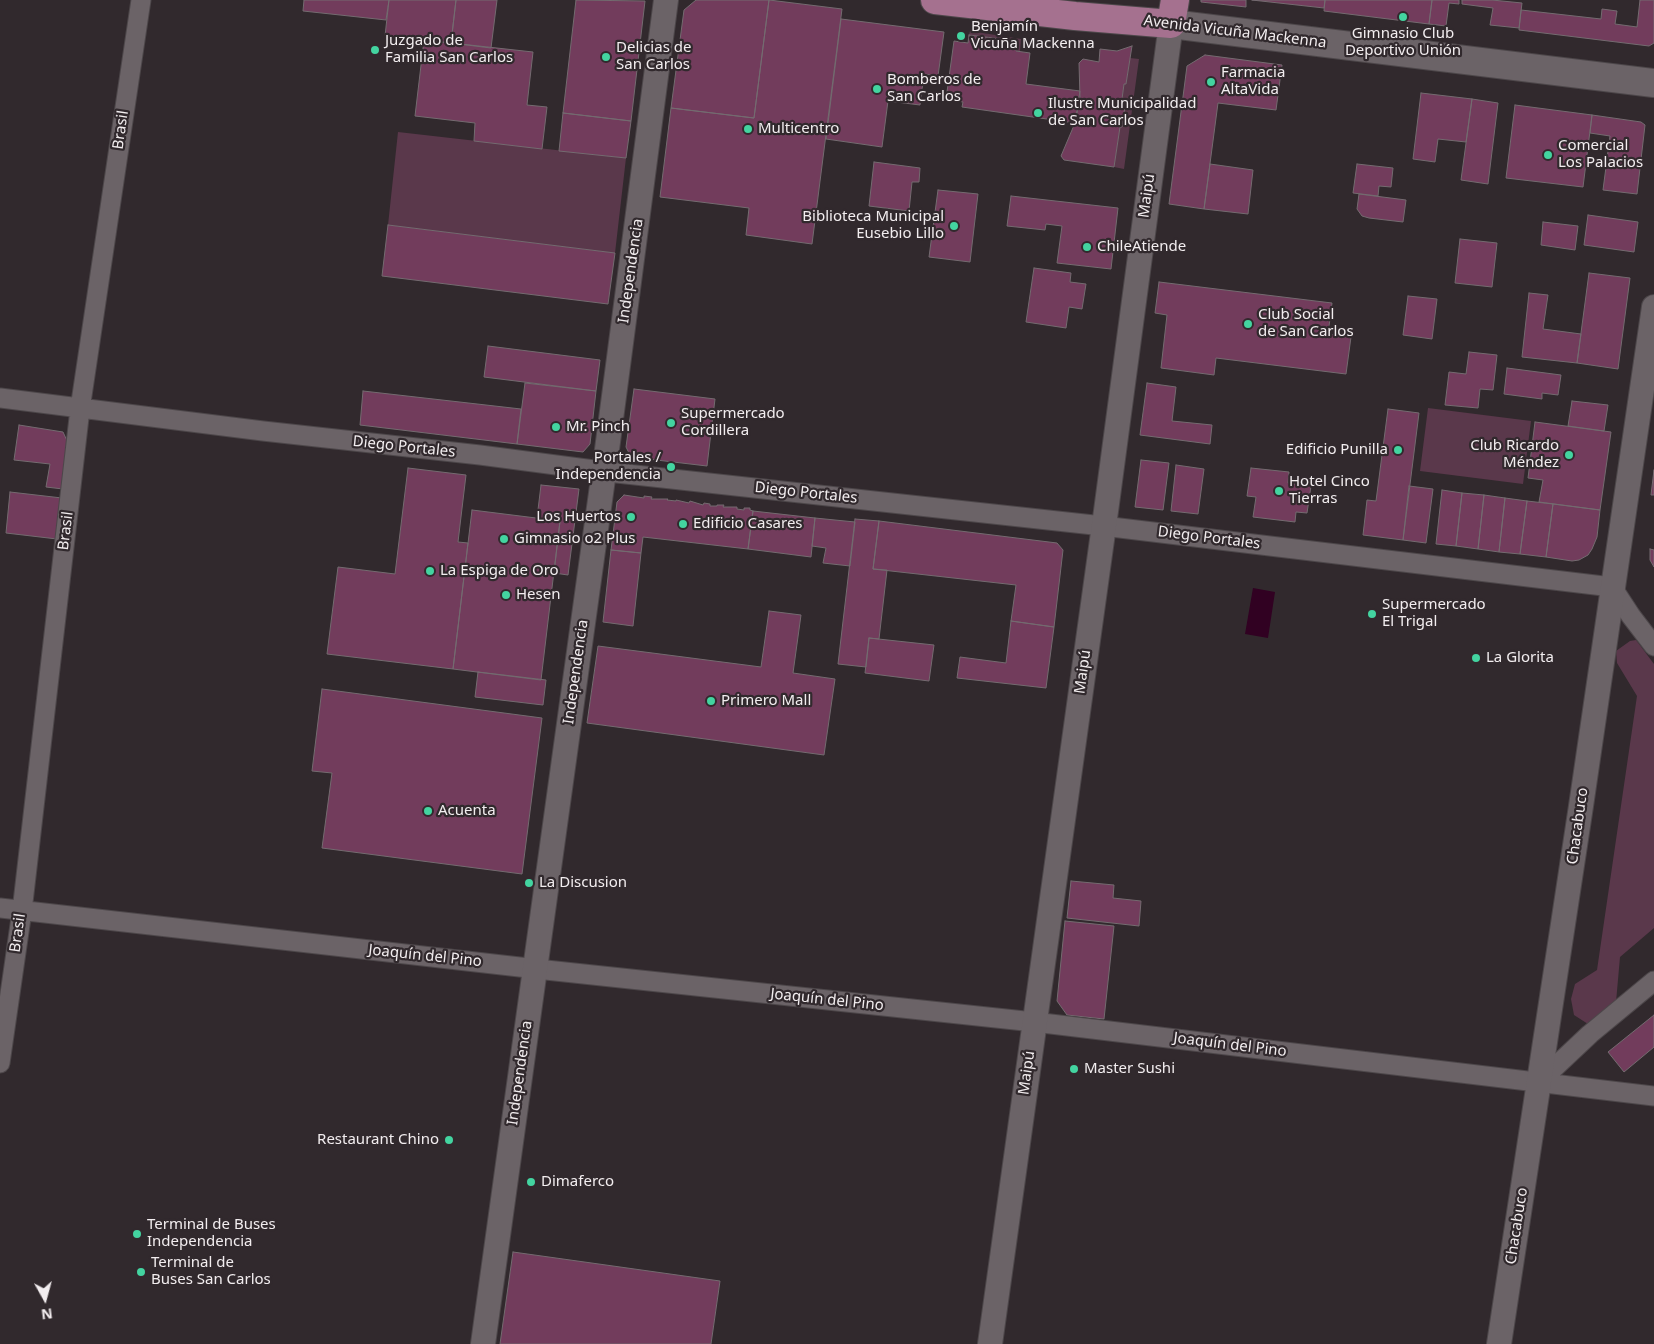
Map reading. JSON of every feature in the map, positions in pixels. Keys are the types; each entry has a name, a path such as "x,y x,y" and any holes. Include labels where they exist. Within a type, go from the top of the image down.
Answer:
{"main road":[{"name":"Avenida Vicuña Mackenna","path":"935,0 1075,16 1172,12 1654,83"},
{"path":"1075,16 1092,12 1123,0"}],"street":[{"name":"Brasil","path":"0,1063 22,911 80,409 140,0"},
{"name":"Independencia","path":"483,1344 604,471 666,0"},
{"name":"Maipú","path":"990,1344 1172,12"},
{"name":"Chacabuco","path":"1499,1344 1654,307"},
{"name":"Diego Portales","path":"0,398 604,471 1103,526 1612,587"},
{"path":"1612,587 1654,646"},
{"name":"Joaquín del Pino","path":"0,908 1034,1022 1654,1096"},
{"path":"1539,1082 1590,1034 1654,981"}],"shaded area":[{"path":"970,31 1021,39 1020,51 1016,51 1017,41 969,35"},
{"path":"1130,58 1139,59 1124,169 1114,167 1126,100 1122,99 1124,84 1126,84"},
{"path":"398,132 626,158 615,253 388,225"},
{"path":"1428,408 1531,421 1523,484 1420,471"},
{"path":"1253,588 1275,592 1268,638 1245,634"},
{"path":"1636,640 1654,664 1654,928 1620,957 1616,1002 1588,1024 1574,1015 1571,999 1575,984 1597,970 1637,696 1617,663 1616,651 1630,641"}],"building":[{"path":"304,0 389,0 386,20 303,11"},
{"path":"389,0 456,0 451,43 385,36"},
{"path":"456,0 497,0 491,48 451,43"},
{"path":"576,0 645,1 631,121 563,113"},
{"path":"696,0 769,0 754,118 671,108 684,10"},
{"name":"Multicentro","path":"769,0 842,9 812,244 746,235 749,208 660,197 671,108 754,118"},
{"path":"1201,0 1246,0 1246,7 1201,2"},
{"path":"1252,0 1325,0 1324,8"},
{"name":"Gimnasio Club Deportivo Unión","path":"1325,0 1432,0 1429,24 1324,11"},
{"path":"1432,0 1459,0 1459,4 1449,3 1446,26 1429,24"},
{"path":"1462,0 1522,3 1519,28 1490,25 1493,8 1462,4"},
{"path":"1640,0 1654,0 1654,43 1649,46 1519,30 1521,10 1601,19 1602,9 1617,11 1615,24 1637,27"},
{"name":"Bomberos de San Carlos","path":"841,19 944,32 938,76 924,74 920,105 888,101 882,147 826,139"},
{"path":"969,35 1017,41 1016,51 1030,53 1026,84 1080,91 1075,123 962,107 963,102 946,99 954,41 968,43"},
{"path":"424,40 533,52 527,105 547,107 542,149 474,141 475,123 415,116"},
{"path":"1132,46 1126,84 1124,84 1122,99 1126,100 1114,167 1064,160 1061,156 1075,123 1080,98 1079,63 1083,59 1099,62 1100,49 1117,51"},
{"path":"1205,55 1282,65 1276,110 1218,103 1204,209 1169,204 1187,66"},
{"path":"1421,93 1472,99 1466,142 1438,139 1435,162 1413,159"},
{"path":"1472,99 1498,103 1488,184 1461,180"},
{"name":"Comercial Los Palacios","path":"1515,105 1592,115 1583,187 1506,178"},
{"path":"563,113 631,121 626,158 559,151"},
{"path":"1592,115 1641,122 1645,125 1637,194 1603,190 1610,136 1590,133"},
{"path":"874,162 920,168 919,182 912,182 909,211 869,206"},
{"path":"1210,164 1253,170 1248,214 1204,209"},
{"path":"1357,164 1393,168 1391,187 1379,186 1378,196 1353,193"},
{"name":"Biblioteca Municipal Eusebio Lillo","path":"938,190 978,194 970,262 929,257"},
{"path":"1359,194 1406,200 1403,222 1362,216 1357,209"},
{"name":"ChileAtiende","path":"1011,196 1118,208 1111,269 1057,263 1062,226 1046,224 1045,230 1007,226"},
{"path":"1588,215 1638,222 1634,252 1584,245"},
{"path":"1543,222 1578,226 1575,250 1541,245"},
{"path":"388,225 615,253 608,304 382,276"},
{"path":"1460,239 1497,243 1492,287 1455,283"},
{"path":"1034,268 1071,273 1070,282 1086,284 1082,309 1069,307 1066,328 1026,322"},
{"path":"1589,273 1630,278 1618,369 1577,363"},
{"name":"Club Social de San Carlos","path":"1159,282 1332,303 1328,334 1351,337 1346,374 1216,358 1214,375 1161,368 1167,315 1155,313"},
{"path":"1529,293 1548,295 1543,329 1581,334 1577,363 1522,357"},
{"path":"1408,296 1437,299 1432,339 1403,335"},
{"path":"488,346 600,360 596,391 484,377"},
{"path":"1469,352 1497,355 1493,390 1480,389 1478,408 1445,405 1449,372 1466,374"},
{"path":"1507,368 1561,375 1558,395 1542,393 1542,399 1504,394"},
{"name":"Mr. Pinch","path":"525,383 596,391 590,444 583,452 517,444"},
{"path":"1147,383 1176,387 1172,421 1212,425 1210,444 1140,435"},
{"name":"Supermercado Cordillera","path":"634,389 715,399 707,466 631,457 626,447"},
{"path":"363,391 521,409 517,444 360,425"},
{"path":"1572,401 1608,405 1604,431 1568,426"},
{"name":"Edificio Punilla","path":"1388,409 1419,413 1403,540 1363,535 1367,500 1376,501"},
{"name":"Club Ricardo Méndez","path":"1535,422 1611,432 1600,510 1539,502 1543,480 1528,478"},
{"path":"19,425 63,432 69,445 63,489 46,487 50,464 14,460"},
{"path":"1141,460 1169,463 1163,510 1135,507"},
{"path":"1176,465 1204,469 1198,514 1171,511"},
{"name":"La Espiga de Oro","path":"408,468 466,475 458,542 468,543 453,669 327,654 338,567 395,574"},
{"name":"Hotel Cinco Tierras","path":"1251,468 1289,472 1288,483 1311,486 1307,513 1296,512 1295,522 1253,517 1256,497 1247,496"},
{"path":"1654,470 1654,495 1651,495"},
{"path":"541,485 579,489 568,575 554,573 560,521 537,518"},
{"path":"1409,486 1433,489 1426,543 1403,540"},
{"path":"1442,490 1462,493 1456,546 1436,544"},
{"path":"10,492 62,498 57,539 6,533"},
{"path":"1462,493 1484,495 1478,549 1456,546"},
{"name":"Edificio Casares","path":"624,495 689,503 690,501 703,505 704,503 710,504 710,506 724,505 723,507 737,507 737,509 744,510 744,508 750,508 753,511 748,549 643,537 641,553 611,550 617,502"},
{"path":"1484,495 1505,498 1499,552 1478,549"},
{"path":"1505,498 1527,501 1520,554 1499,552"},
{"path":"1527,501 1553,504 1546,557 1520,554"},
{"path":"1553,504 1600,510 1597,537 1588,555 1579,560 1572,561 1546,557"},
{"path":"472,510 560,521 541,680 453,669"},
{"path":"753,511 815,518 811,557 748,549"},
{"path":"815,518 855,522 850,566 823,563 826,548 812,546"},
{"path":"855,519 879,521 873,569 887,570 879,639 869,638 866,667 838,664"},
{"path":"879,521 1057,543 1063,550 1054,627 1011,621 1016,585 873,569"},
{"path":"1650,549 1654,550 1654,567 1650,560"},
{"path":"611,550 641,553 633,626 603,622"},
{"name":"Primero Mall","path":"769,611 801,615 793,673 835,679 824,755 587,723 598,646 761,667"},
{"path":"1011,621 1054,627 1046,688 957,678 960,657 1006,663"},
{"path":"869,638 934,645 929,681 865,673"},
{"path":"478,672 546,680 543,705 475,697"},
{"name":"Acuenta","path":"322,689 542,718 522,874 322,848 332,773 312,771"},
{"path":"1071,881 1114,885 1113,898 1141,901 1139,926 1067,918"},
{"path":"1065,921 1114,926 1104,1019 1067,1015 1057,1001"},
{"path":"1654,1015 1654,1047 1624,1072 1608,1052"},
{"path":"513,1252 720,1281 711,1344 500,1344"}],"place":[{"name":"Gimnasio Club Deportivo Unión","path":"1403,17"},
{"name":"Benjamín Vicuña Mackenna","path":"961,36"},
{"name":"Juzgado de Familia San Carlos","path":"375,50"},
{"name":"Delicias de San Carlos","path":"606,57"},
{"name":"Farmacia AltaVida","path":"1211,82"},
{"name":"Bomberos de San Carlos","path":"877,89"},
{"name":"Ilustre Municipalidad de San Carlos","path":"1038,113"},
{"name":"Multicentro","path":"748,129"},
{"name":"Comercial Los Palacios","path":"1548,155"},
{"name":"Biblioteca Municipal Eusebio Lillo","path":"954,226"},
{"name":"ChileAtiende","path":"1087,247"},
{"name":"Club Social de San Carlos","path":"1248,324"},
{"name":"Supermercado Cordillera","path":"671,423"},
{"name":"Mr. Pinch","path":"556,427"},
{"name":"Edificio Punilla","path":"1398,450"},
{"name":"Club Ricardo Méndez","path":"1569,455"},
{"name":"Portales / Independencia","path":"671,467"},
{"name":"Hotel Cinco Tierras","path":"1279,491"},
{"name":"Los Huertos","path":"631,517"},
{"name":"Edificio Casares","path":"683,524"},
{"name":"Gimnasio o2 Plus","path":"504,539"},
{"name":"La Espiga de Oro","path":"430,571"},
{"name":"Hesen","path":"506,595"},
{"name":"Supermercado El Trigal","path":"1372,614"},
{"name":"La Glorita","path":"1476,658"},
{"name":"Primero Mall","path":"711,701"},
{"name":"Acuenta","path":"428,811"},
{"name":"La Discusion","path":"529,883"},
{"name":"Master Sushi","path":"1074,1069"},
{"name":"Restaurant Chino","path":"449,1140"},
{"name":"Dimaferco","path":"531,1182"},
{"name":"Terminal de Buses Independencia","path":"137,1234"},
{"name":"Terminal de Buses San Carlos","path":"141,1272"}]}
